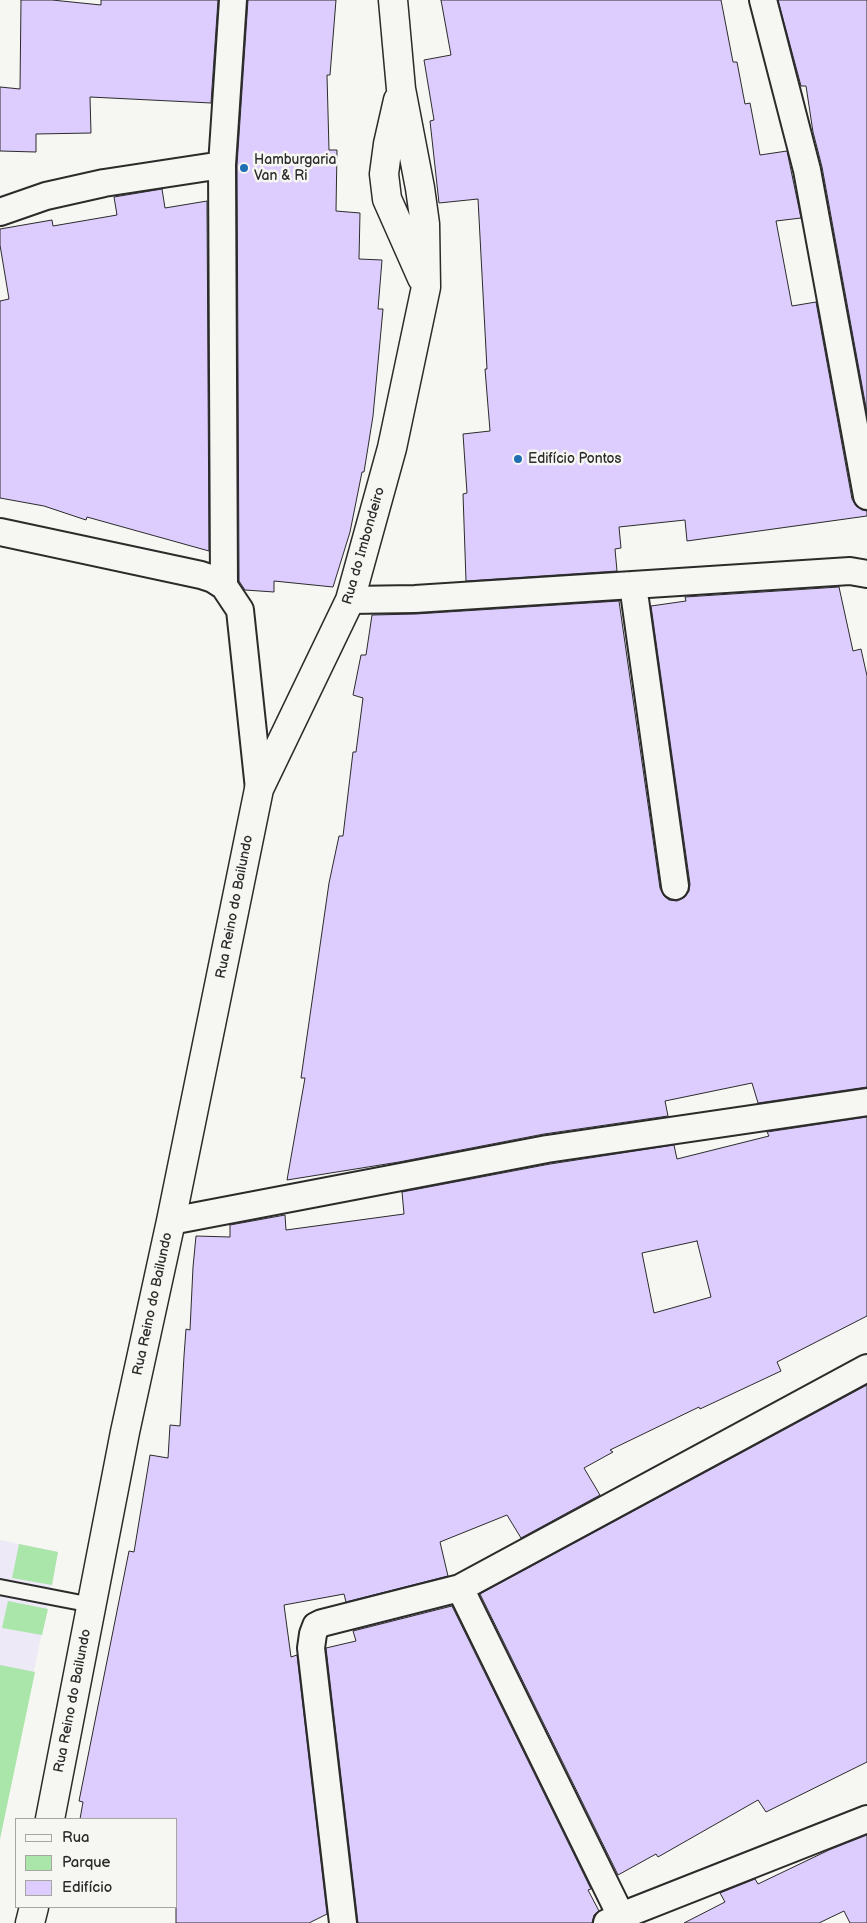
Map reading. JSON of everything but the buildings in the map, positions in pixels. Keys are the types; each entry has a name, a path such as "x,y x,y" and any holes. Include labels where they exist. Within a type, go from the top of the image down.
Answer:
{"street":[{"path":"224,586 222,165 233,0"},
{"name":"Rua do Imbondeiro","path":"259,789 350,600 392,448 426,287 387,198 384,174 388,144 401,89 393,0"},
{"path":"763,0 807,170 867,496"},
{"path":"0,212 46,196 84,187 222,165"},
{"path":"0,532 201,575 213,579 224,586 240,610 259,789"},
{"path":"350,600 415,599 850,571 867,574"},
{"path":"632,584 675,886"},
{"name":"Rua Reino do Bailundo","path":"50,1818 125,1432 171,1221 259,789"},
{"path":"171,1221 547,1149 867,1102"},
{"path":"343,1923 311,1648 316,1626 460,1588 867,1368"},
{"path":"460,1588 614,1919 867,1819"},
{"path":"30,1923 34,1908"}],"lane":[{"path":"0,1588 92,1605"}],"shaded area":[{"path":"0,1540 58,1552 0,1839"}],"green space":[{"path":"19,1544 58,1552 52,1585 12,1578"},
{"path":"8,1601 48,1609 42,1635 2,1628"},
{"path":"0,1665 35,1672 0,1839"}],"place":[{"name":"Hamburgaria Van & Ri","path":"244,168"},
{"name":"Edifício Pontos","path":"518,459"}]}
